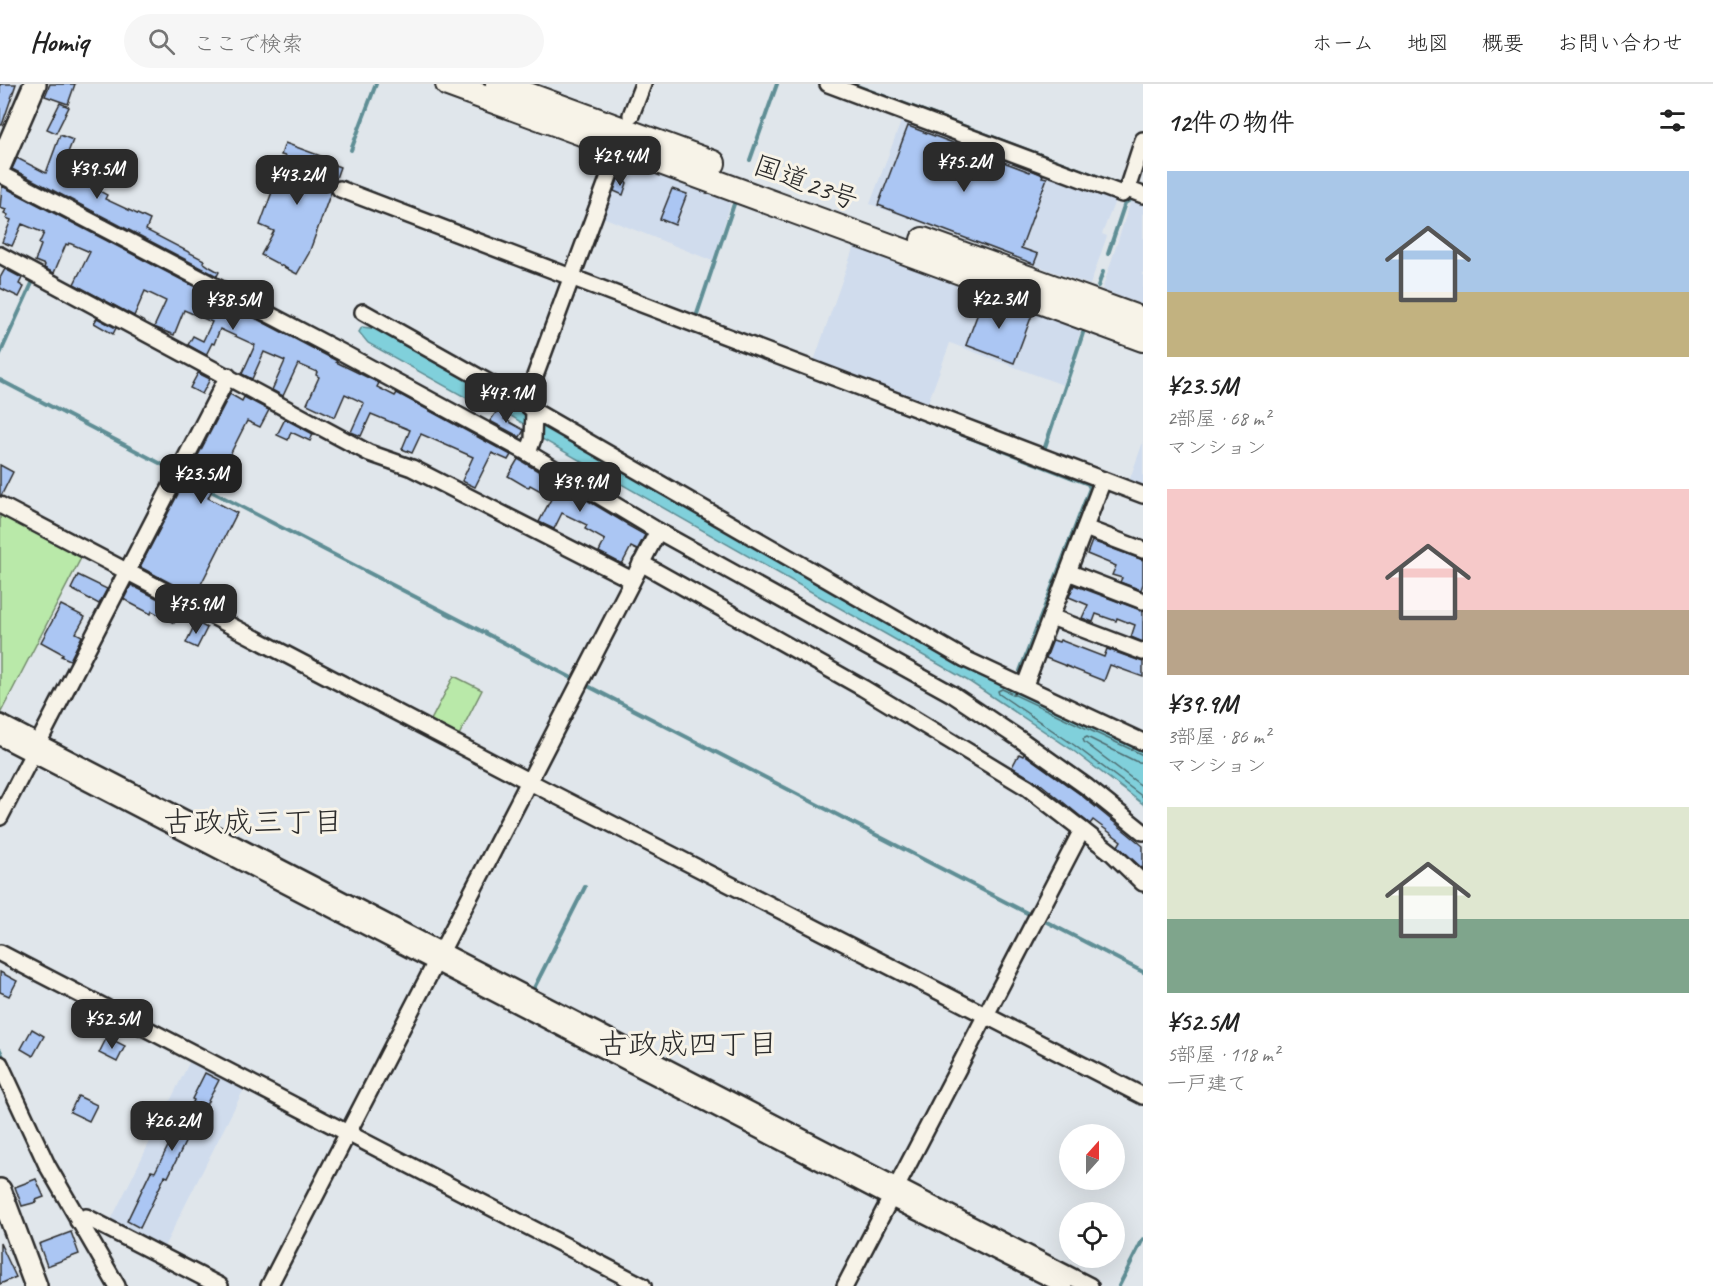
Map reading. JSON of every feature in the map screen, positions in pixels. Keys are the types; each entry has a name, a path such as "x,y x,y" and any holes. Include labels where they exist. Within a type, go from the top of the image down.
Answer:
{"highway":[{"name":"国道23号","path":"448,84 1143,339"},
{"name":"国道23号","path":"498,84 1143,321"}],"main road":[{"path":"0,165 34,84"},
{"path":"0,1190 36,1286"}],"street":[{"path":"631,115 643,84"},
{"path":"828,84 1122,194 1127,189 1143,140"},
{"path":"530,446 531,410 570,277 615,160"},
{"path":"0,174 343,353 530,446 658,531 952,694 1031,746 1143,832"},
{"path":"340,189 1143,495"},
{"path":"1127,189 1143,195"},
{"path":"0,255 369,453 412,468 632,580"},
{"path":"363,312 965,659 1143,742"},
{"path":"0,817 228,376"},
{"path":"1025,685 1103,480"},
{"path":"0,505 528,781 1143,1096"},
{"path":"1085,528 1143,550"},
{"path":"269,1286 658,531"},
{"path":"641,563 863,688 1028,788 1112,853 1143,883"},
{"path":"1068,572 1143,601"},
{"path":"1051,616 1143,652"},
{"path":"0,723 35,748 893,1192 1065,1286"},
{"path":"0,737 35,748"},
{"path":"845,1286 1082,830"},
{"path":"0,953 643,1286"},
{"path":"0,1064 47,1165 117,1286"},
{"path":"893,1192 1090,1286"},
{"path":"78,1221 86,1217 220,1286"}],"shaded area":[{"path":"902,119 1116,198 1102,234 1107,236 1090,285 870,204"},
{"path":"620,161 731,202 713,261 600,216"},
{"path":"1132,197 1143,201 1143,305 1102,290"},
{"path":"854,246 1081,330 1063,385 950,343 926,408 813,364"},
{"path":"1143,442 1143,490 1128,484"},
{"path":"191,1059 245,1087 162,1251 109,1224"}],"green space":[{"path":"0,513 82,556 0,714"},
{"path":"454,676 482,690 457,739 429,724"}],"water":[{"path":"362,327 377,329 616,466 1071,714 1143,750 1143,804 1071,749 970,682 542,439 532,429 497,407 488,410 368,343 359,332"}],"building":[{"path":"0,84 16,84 2,125 0,125"},
{"path":"50,84 75,84 68,104 45,96"},
{"path":"60,103 69,107 56,133 47,129"},
{"path":"908,126 1030,172 1031,170 1047,178 1021,248 1038,254 1034,264 878,205"},
{"path":"60,135 73,140 61,170 107,195 105,199 150,220 146,230 204,260 203,262 219,272 217,276 12,169 17,158 46,173"},
{"path":"285,143 329,159 329,163 340,167 331,186 331,192 309,253 297,274 261,255 274,231 260,225 285,156 281,155"},
{"path":"618,179 627,183 623,195 614,191"},
{"path":"2,186 379,383 377,387 395,396 397,393 511,455 508,460 492,453 475,487 462,481 473,457 421,434 412,453 402,449 410,430 371,414 361,436 351,432 364,403 345,394 335,417 307,404 319,377 316,375 317,372 298,364 283,396 272,390 285,361 264,352 252,379 242,374 255,345 220,329 214,344 212,343 206,355 188,345 193,336 203,341 212,322 184,310 174,335 154,327 166,301 145,291 134,316 74,284 90,252 69,243 66,244 54,273 44,268 45,265 35,261 44,233 22,224 12,246 2,242 11,220 6,218 8,215 4,213 6,210 0,208"},
{"path":"672,189 687,194 675,225 660,219"},
{"path":"5,269 22,278 19,284 24,287 19,297 0,288 0,278"},
{"path":"984,297 1032,315 1014,363 966,345"},
{"path":"97,318 116,328 113,334 94,323"},
{"path":"198,373 210,379 202,394 190,388"},
{"path":"230,394 242,401 244,397 269,410 260,427 247,421 208,498 237,513 195,596 140,567"},
{"path":"497,411 506,416 504,419 524,430 520,437 490,421"},
{"path":"285,419 313,434 310,441 291,432 288,440 277,435"},
{"path":"518,459 645,535 637,550 631,547 622,564 599,552 605,540 585,529 587,525 562,513 554,529 539,522 552,497 508,476"},
{"path":"0,465 13,472 1,496 0,495"},
{"path":"1092,541 1143,560 1141,590 1120,582 1122,578 1112,575 1116,566 1087,554"},
{"path":"78,575 107,589 99,604 71,589"},
{"path":"131,585 190,615 187,622 177,617 174,623 152,611 151,614 130,603 124,599"},
{"path":"1074,585 1143,611 1143,642 1131,637 1135,625 1117,618 1116,621 1096,614 1093,622 1082,618 1088,605 1069,597"},
{"path":"61,605 85,617 76,633 82,636 70,660 41,642"},
{"path":"196,622 207,628 197,648 186,643"},
{"path":"1053,640 1059,642 1060,640 1104,657 1107,649 1143,662 1143,677 1110,665 1104,681 1046,658"},
{"path":"1019,754 1023,756 1024,754 1081,795 1143,846 1143,869 1118,846 1121,841 1093,820 1090,824 1042,785 1012,767"},
{"path":"0,972 17,981 9,996 0,992"},
{"path":"32,1029 44,1036 33,1056 21,1049"},
{"path":"107,1037 125,1046 117,1062 99,1053"},
{"path":"205,1073 219,1080 206,1105 204,1104 168,1177 165,1176 140,1228 127,1221 151,1171 155,1172 183,1117 185,1118"},
{"path":"78,1096 97,1105 89,1121 70,1112"},
{"path":"36,1179 44,1197 36,1200 37,1202 22,1206 15,1187"},
{"path":"71,1232 79,1254 47,1266 39,1244"},
{"path":"0,1243 16,1277 0,1284"}],"waterway":[{"path":"351,150 376,84"},
{"path":"750,160 777,84"},
{"path":"852,84 1118,184"},
{"path":"342,182 375,194"},
{"path":"1108,254 1125,203 1130,200"},
{"path":"696,317 734,204"},
{"path":"1098,286 1103,272"},
{"path":"0,354 33,281"},
{"path":"1044,450 1083,333"},
{"path":"0,380 171,469"},
{"path":"856,393 1088,484 1090,488 1020,671"},
{"path":"207,489 570,677"},
{"path":"586,685 1031,915"},
{"path":"532,992 585,887"},
{"path":"1041,919 1143,972"},
{"path":"0,1050 5,1061"},
{"path":"1119,1286 1143,1239"}],"district":[{"name":"古政成三丁目","path":"253,822"},
{"name":"古政成四丁目","path":"688,1044"}]}
